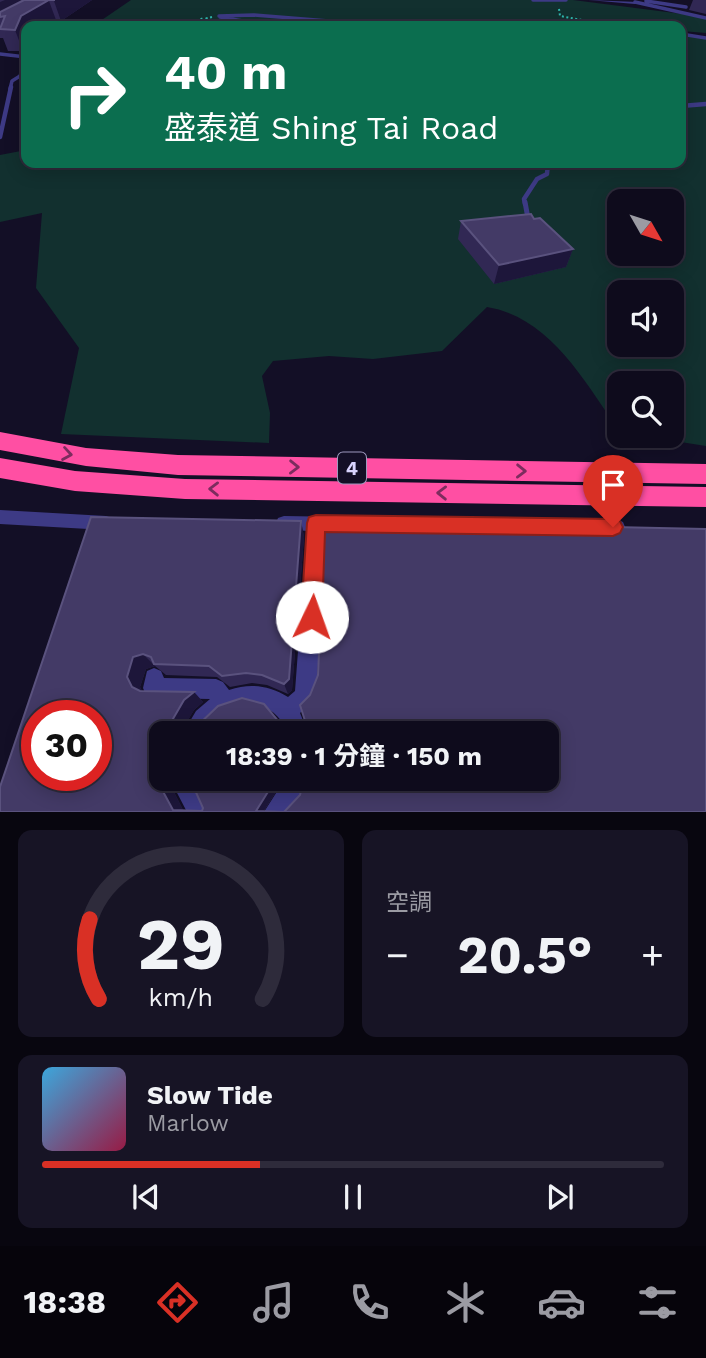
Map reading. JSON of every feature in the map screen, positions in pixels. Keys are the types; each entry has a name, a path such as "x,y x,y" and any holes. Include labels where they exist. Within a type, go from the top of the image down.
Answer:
{"highway":[{"name":"4","path":"0,441 86,457 178,465 706,474"},
{"name":"4","path":"0,468 75,481 186,489 706,497"}],"street":[{"path":"591,0 635,2"},
{"path":"0,517 116,523"},
{"path":"272,523 357,524"},
{"path":"287,711 303,697 307,685 316,523"},
{"path":"549,526 629,528"},
{"path":"154,678 153,688 216,689 224,700"},
{"path":"202,721 209,711 224,700 237,695 264,695 287,711 292,721"},
{"path":"187,791 199,812"},
{"path":"275,812 291,791"}],"lane":[{"path":"533,0 565,0"},
{"path":"635,2 686,7"},
{"path":"635,2 706,18"},
{"path":"230,21 219,16 254,15 329,21"},
{"path":"686,35 706,38"},
{"path":"0,54 21,56"},
{"path":"0,137 12,82 21,73"},
{"path":"686,106 706,104"},
{"path":"531,232 524,199 537,179 547,174 548,168"}],"path":[{"path":"557,6 560,16 580,21"},
{"path":"195,21 204,18"}],"green space":[{"path":"131,0 573,0 706,17 706,33 686,31 686,21 100,21"},
{"path":"686,35 706,37 706,446 684,443 684,371 607,371 607,414 579,373 548,338 509,313 487,307 442,351 373,359 329,356 273,361 262,376 270,413 269,443 61,434 79,348 36,288 42,213 0,222 0,155 21,151 21,168 686,168"}],"building":[{"path":"24,0 49,0 21,16 15,30 0,29 5,16 0,17 0,12"},
{"path":"531,214 534,219 540,218 573,249 499,265 461,221"},
{"path":"91,517 301,521 289,679 284,684 262,675 246,673 222,676 209,666 154,664 151,657 143,654 133,657 127,677 132,687 140,691 194,692 184,700 172,721 149,721 149,791 163,791 173,810 202,811 195,791 268,791 256,811 284,812 0,812 0,787 21,725 21,791 112,791 112,700 29,700"},
{"path":"325,521 706,529 706,812 284,812 301,791 559,791 559,721 305,721 300,705 310,695 318,675"},
{"path":"242,698 264,704 278,721 202,721 218,706"}],"route":[{"path":"312,617 316,523 613,527"}]}
